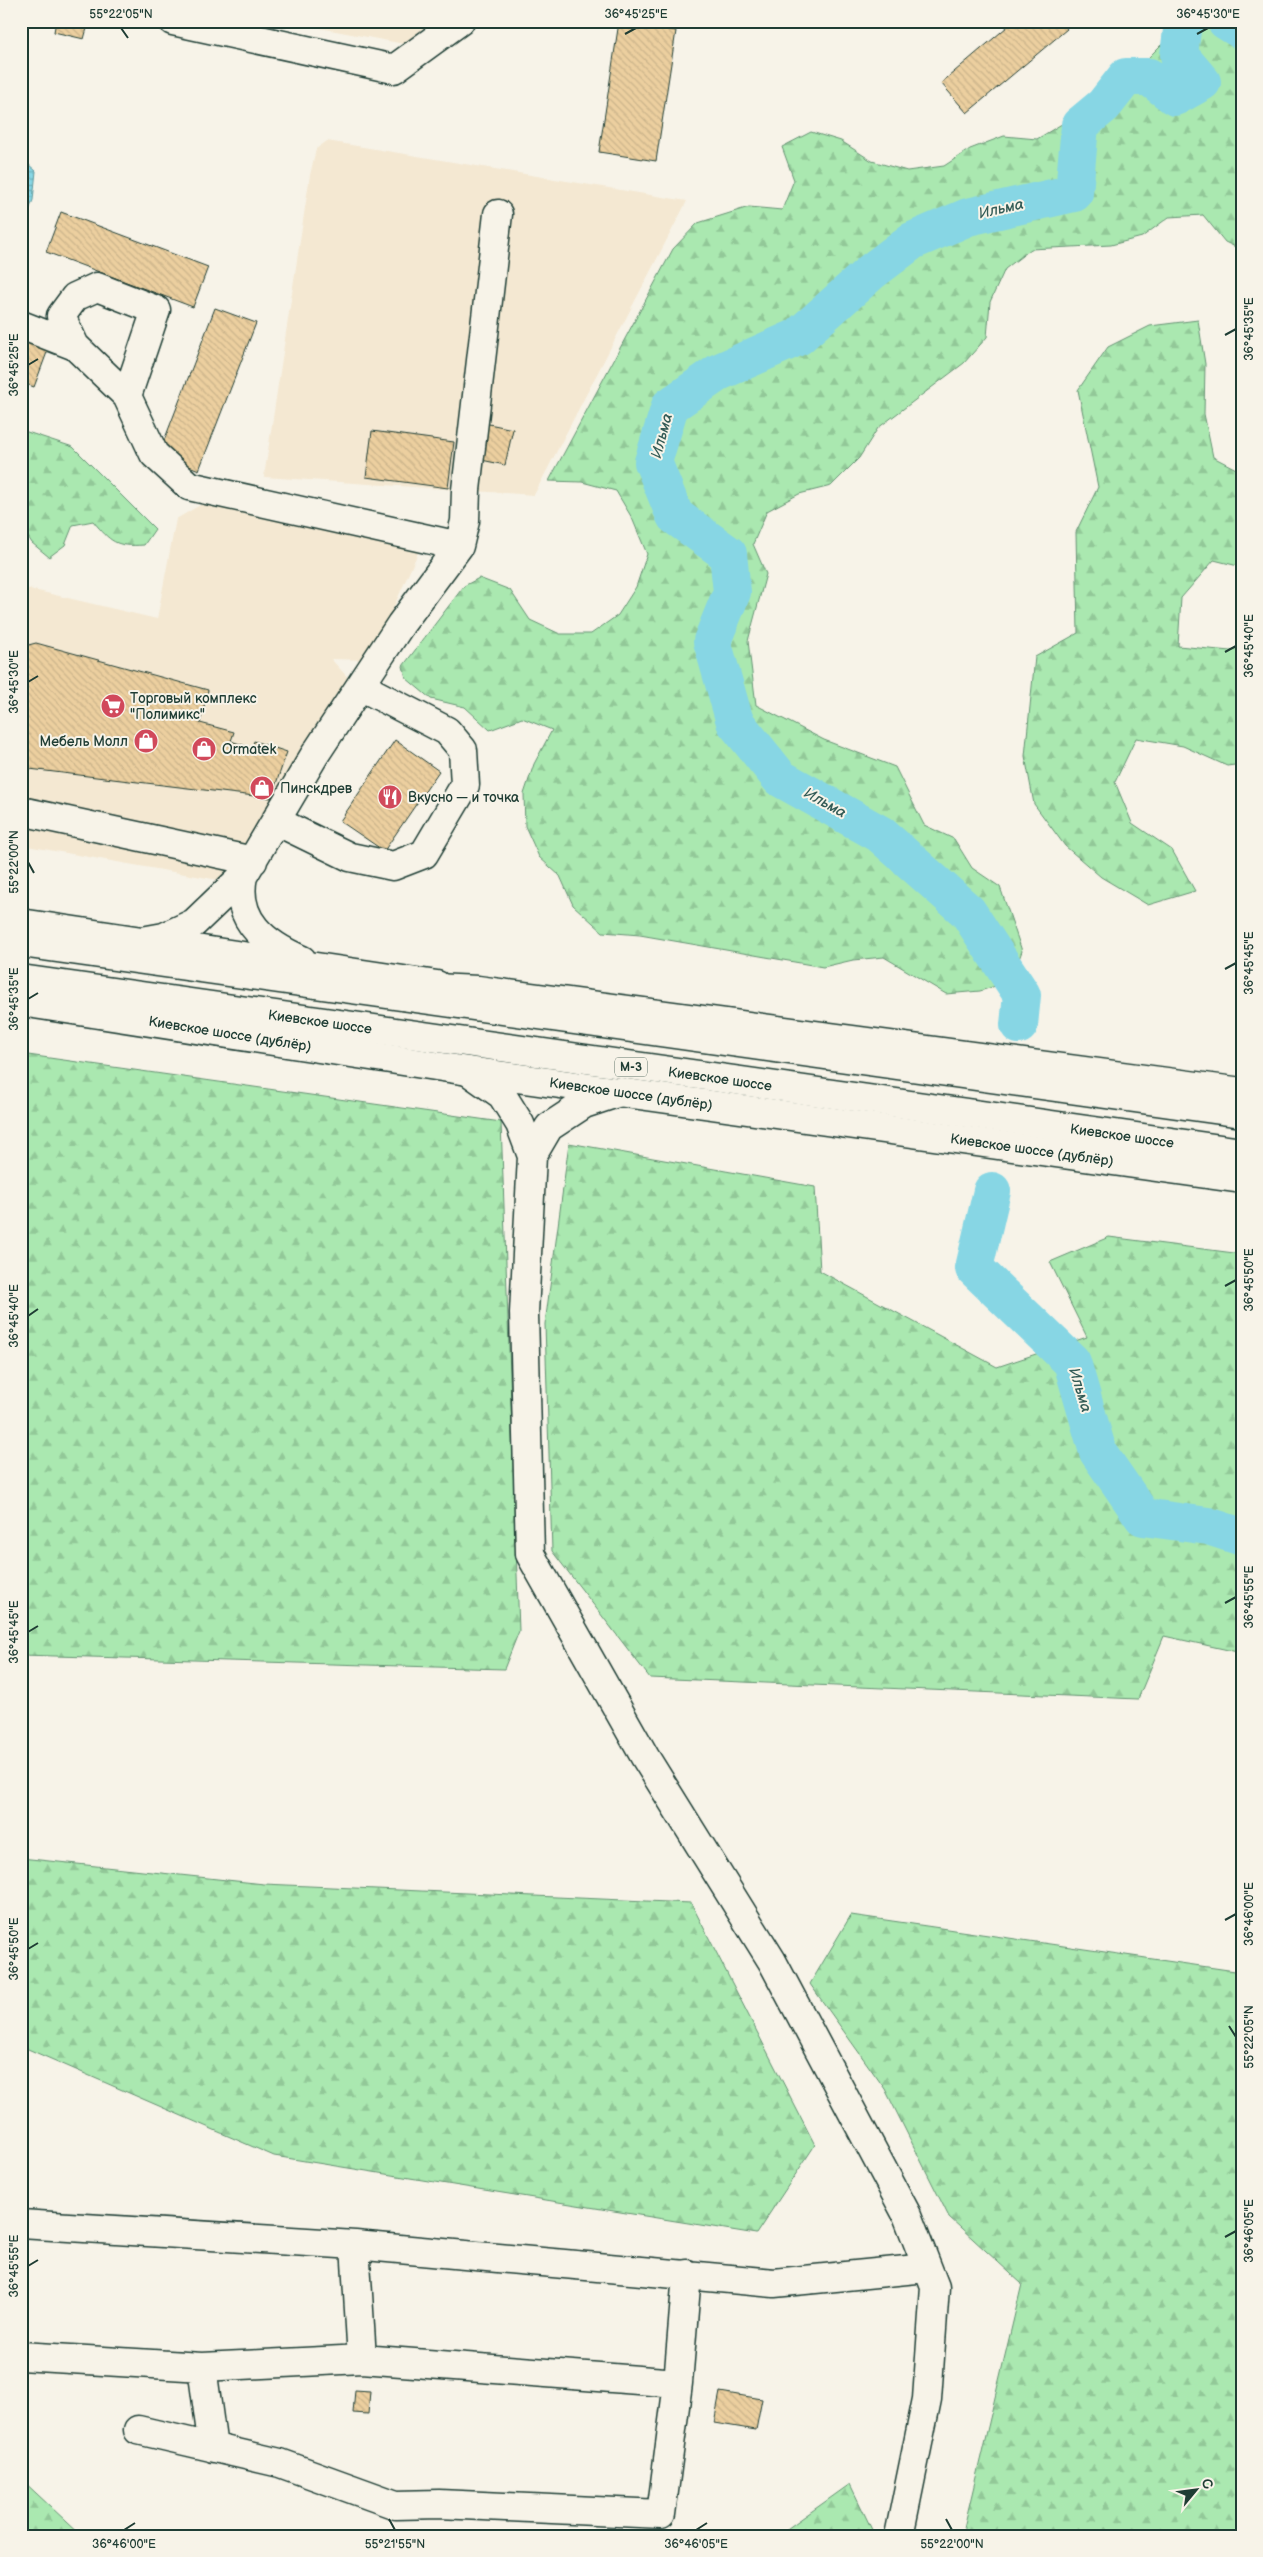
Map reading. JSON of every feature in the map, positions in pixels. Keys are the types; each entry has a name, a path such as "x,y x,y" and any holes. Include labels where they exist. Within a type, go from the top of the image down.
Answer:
{"main road":[{"path":"173,21 394,69 460,21"},
{"path":"315,976 290,954 266,938 250,923 240,892 248,868 314,756 401,624 459,546 465,520 466,490 498,214"},
{"path":"127,396 156,310 97,287 75,297 61,316 75,346 127,396 154,454 189,486 459,546"},
{"path":"21,325 75,346"},
{"path":"276,821 350,857 393,866 424,854 465,785 463,750 447,731 360,686"},
{"path":"21,811 248,868"},
{"path":"142,941 164,937 194,922 248,868"},
{"path":"21,923 142,941 315,976 478,990 1239,1096"},
{"path":"21,943 315,976 1239,1096"},
{"name":"Киевское шоссе","path":"21,979 1242,1152"},
{"name":"Киевское шоссе (дублёр)","path":"21,1002 468,1071 1242,1179"},
{"path":"468,1071 502,1095 520,1124 532,1156 524,1314 530,1554 645,1757 772,1961 907,2215 935,2287 927,2400 899,2536"},
{"path":"532,1156 549,1127 584,1104 620,1092"},
{"path":"21,2224 355,2245 774,2283 928,2268"},
{"path":"355,2245 362,2359"},
{"path":"138,2430 280,2463 396,2505 661,2514 678,2383 687,2274"},
{"path":"21,2356 202,2367 362,2359 678,2383"},
{"path":"202,2367 213,2448"}],"shaded area":[{"path":"283,21 433,21 404,44"},
{"path":"327,141 687,201 534,495 264,477 310,175 316,149"},
{"path":"202,504 421,546 370,660 331,659 351,681 230,882 21,845 21,587 157,619 176,519"}],"green space":[{"path":"1175,21 1242,21 1242,250 1225,242 1203,215 1169,217 1142,237 1111,245 1031,249 1005,269 990,302 987,337 964,363 878,428 859,458 831,486 799,494 767,511 753,544 766,574 748,641 756,705 824,740 895,767 924,825 954,839 972,868 1000,887 1022,951 1011,981 980,991 946,994 884,957 853,960 823,967 640,935 603,932 573,905 560,876 539,857 525,826 524,794 534,764 552,730 522,718 490,730 465,707 431,699 406,678 403,666 464,586 479,578 510,590 530,620 560,634 591,634 618,615 636,587 647,554 632,518 616,491 582,482 549,481 673,249 698,223 749,207 782,210 794,180 782,147 811,132 841,141 872,161 907,171 944,166 970,149 1004,136 1037,139 1075,116 1110,83 1136,70 1164,42"},
{"path":"1198,320 1205,364 1204,414 1213,457 1242,472 1242,567 1214,560 1181,598 1178,646 1230,651 1242,647 1242,764 1227,766 1183,746 1136,738 1115,782 1132,823 1172,850 1195,891 1148,905 1101,877 1065,846 1034,804 1025,756 1035,657 1078,633 1076,532 1098,487 1078,390 1108,347 1150,326"},
{"path":"21,430 73,447 155,529 144,545 126,545 114,542 93,521 73,525 65,545 49,557 32,543 21,526"},
{"path":"21,1054 501,1122 519,1631 504,1669 21,1655"},
{"path":"569,1143 815,1187 820,1271 997,1367 1087,1337 1050,1262 1109,1237 1242,1254 1242,1653 1164,1636 1138,1699 650,1678 552,1551 545,1324"},
{"path":"21,1858 264,1884 691,1903 815,2145 756,2234 274,2156 21,2046"},
{"path":"851,1915 1242,1972 1242,2536 962,2536 1022,2284 949,2217 885,2089 810,1984"},
{"path":"21,2479 82,2536 21,2536"},
{"path":"850,2484 875,2536 777,2536"}],"water":[{"path":"21,158 36,171 33,200 21,231"}],"building":[{"path":"56,21 89,21 84,39 54,32"},
{"path":"1014,21 1061,21 1067,29 967,113 941,83"},
{"path":"619,22 676,31 656,161 599,152"},
{"path":"61,212 208,267 193,307 46,252"},
{"path":"215,308 256,323 199,470 159,454"},
{"path":"21,336 49,347 34,387 21,382"},
{"path":"484,423 513,429 505,465 477,459"},
{"path":"372,431 454,442 448,488 366,477"},
{"name":"Торговый комплекс \"Полимикс\"","path":"36,643 208,690 200,723 234,732 231,741 252,748 254,741 287,752 271,798 21,768 21,647"},
{"path":"395,740 439,771 384,851 340,821"},
{"path":"355,2390 370,2391 368,2414 353,2413"},
{"path":"720,2392 762,2399 756,2430 714,2423"}],"waterway":[{"name":"Ильма","path":"1019,1025 1022,995 968,912 880,834 780,778 735,722 712,641 732,592 728,554 675,516 653,462 670,406 719,372 798,337 871,272 912,241 968,217 1074,193 1080,125 1104,105 1126,77 1149,77 1175,97 1202,82 1179,55 1183,22 1186,21"},
{"name":"Ильма","path":"1226,21 1242,31"},
{"name":"Ильма","path":"992,1191 974,1268 1072,1362 1098,1452 1143,1517 1208,1526 1242,1537"}],"place":[{"name":"Торговый комплекс \"Полимикс\"","path":"113,706"},
{"name":"Мебель Молл","path":"146,741"},
{"name":"Ormatek","path":"204,749"},
{"name":"Пинскдрев","path":"262,788"},
{"name":"Вкусно — и точка","path":"390,797"}]}
